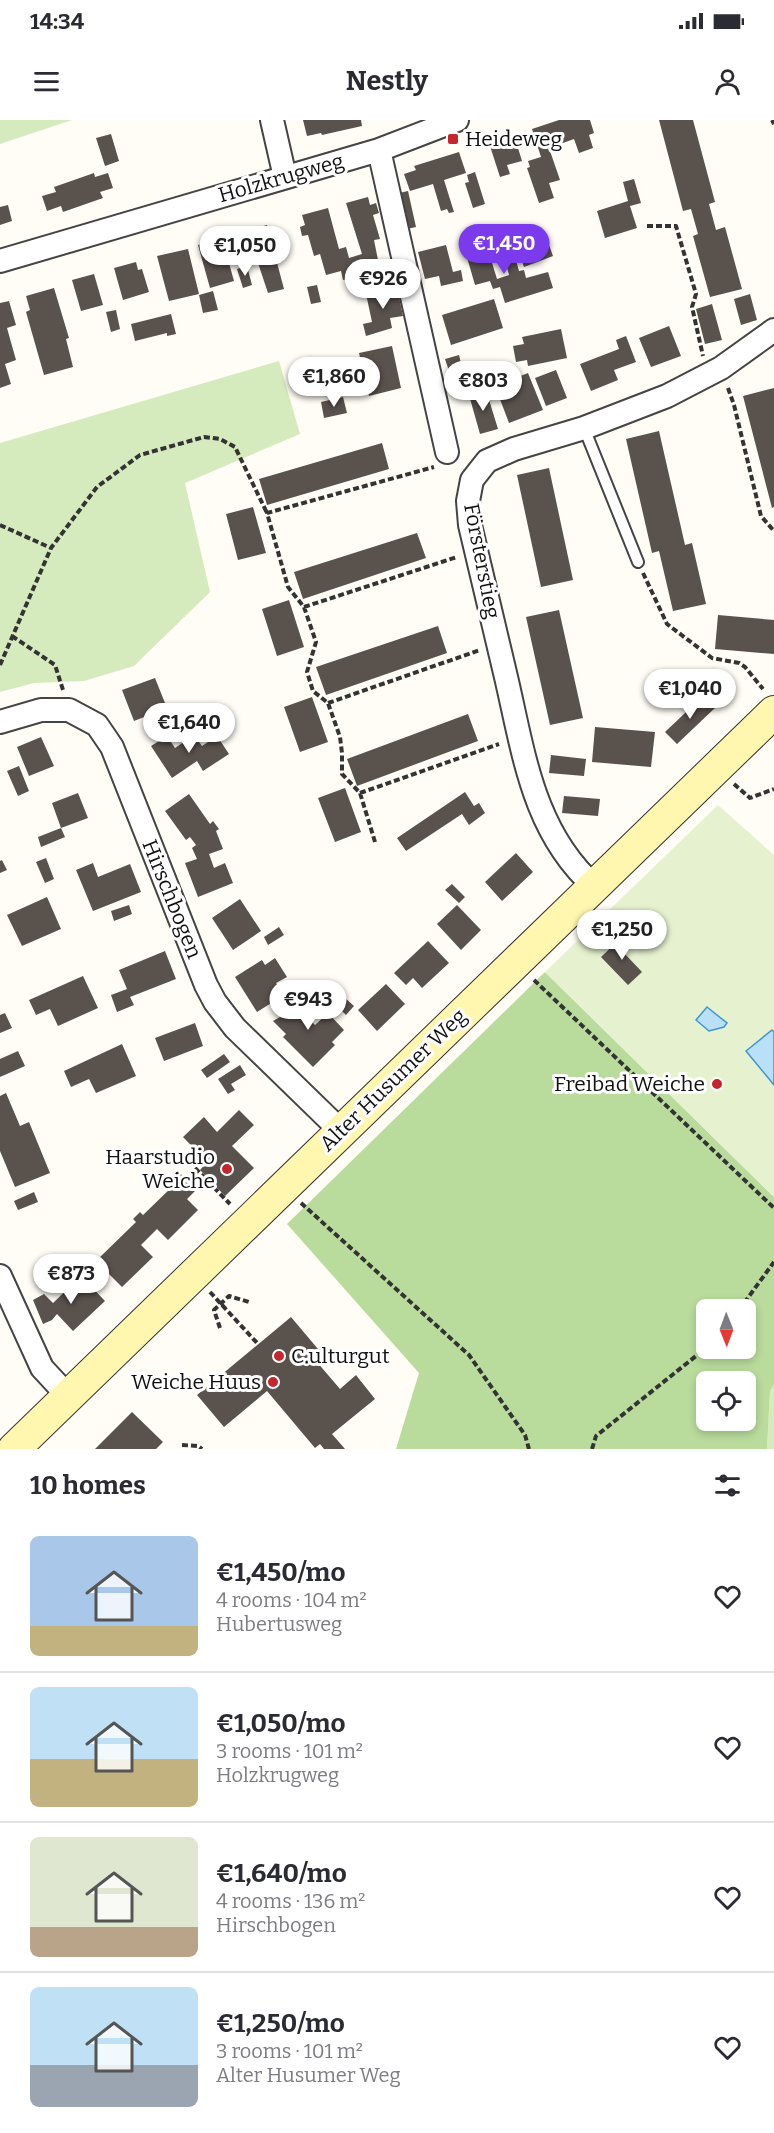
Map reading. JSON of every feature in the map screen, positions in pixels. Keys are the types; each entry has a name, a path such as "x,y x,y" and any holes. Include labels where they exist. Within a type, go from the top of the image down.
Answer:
{"street":[{"path":"272,120 285,177"},
{"name":"Holzkrugweg","path":"0,261 379,150 457,120"},
{"path":"379,150 435,398 444,459"},
{"name":"Försterstieg","path":"595,887 580,874 556,843 541,811 520,737 477,551 468,501 472,480 486,461 514,449 584,428 667,396 716,370 774,330"},
{"name":"Alter Husumer Weg","path":"14,1449 525,952 595,887 771,704"},
{"name":"Hirschbogen","path":"0,722 41,710 69,710 97,725 112,747 206,985 215,1002 236,1028 341,1131"},
{"path":"0,1276 42,1368 68,1396"}],"lane":[{"path":"584,428 638,562"}],"path":[{"path":"647,226 676,226 696,294 692,307 704,359 716,370 734,405 761,516 774,531"},
{"path":"435,398 487,385 491,395"},
{"path":"0,665 51,548 96,488 140,455 204,437 220,438 235,447 267,513 288,586 304,607 316,642 308,672 314,691 328,703 340,737 342,774 360,793 375,842"},
{"path":"267,513 444,459"},
{"path":"0,525 51,548"},
{"path":"304,607 477,551"},
{"path":"638,562 667,624 712,658 739,663 745,667 771,704"},
{"path":"12,636 55,665"},
{"path":"328,703 498,643"},
{"path":"360,793 454,758 520,737"},
{"path":"731,782 750,798 774,789"},
{"path":"530,975 774,1208"},
{"path":"195,1168 248,1221"},
{"path":"297,1199 469,1355 525,1435 529,1449"},
{"path":"748,1299 774,1262"},
{"path":"220,1328 214,1310 221,1302 230,1296 249,1302"},
{"path":"221,1302 258,1344"},
{"path":"592,1449 596,1436 696,1356"},
{"path":"182,1445 198,1446 202,1449"}],"green space":[{"path":"0,120 72,120 0,144"},
{"path":"279,361 300,434 185,483 210,592 134,666 84,681 34,683 0,692 0,443"},
{"name":"Freibad Weiche","path":"718,805 774,855 774,1197 545,972"},
{"path":"545,972 774,1197 774,1384 770,1391 767,1449 396,1449 419,1373 287,1224"},
{"path":"774,1384 774,1449 767,1449 770,1391"}],"water":[{"path":"707,1007 727,1023 724,1027 709,1031 696,1020"},
{"path":"772,1030 774,1032 774,1085 746,1051"}],"building":[{"path":"303,120 361,120 362,126 307,136"},
{"path":"559,120 590,120 594,133 589,135 593,148 579,153 574,139 549,148 560,180 549,183 554,198 539,203 527,168 530,167 528,161 541,157 532,129"},
{"path":"659,120 693,120 715,202 709,204 716,230 725,227 742,289 710,297 693,236 698,234 691,209 683,211"},
{"path":"111,134 119,161 105,166 96,138"},
{"path":"514,135 522,161 507,165 510,174 500,177 489,143"},
{"path":"459,152 466,173 444,180 454,212 449,213 447,209 441,211 433,184 410,191 404,174 416,170 414,166"},
{"path":"475,172 485,204 473,208 465,183 469,182 467,175"},
{"path":"94,173 95,177 108,173 113,188 100,192 103,198 63,212 61,206 47,211 42,196 56,192 54,187"},
{"path":"634,179 641,203 630,206 637,228 605,238 597,211 628,201 623,182"},
{"path":"408,191 416,227 407,229 399,193"},
{"path":"368,197 370,205 376,203 379,213 373,215 380,239 374,240 379,265 366,268 367,274 343,280 341,271 326,275 320,254 314,256 308,235 302,236 300,227 305,225 302,215 328,208 339,249 346,247 349,258 362,254 346,203"},
{"path":"8,205 12,221 0,225 0,207"},
{"path":"267,225 284,289 268,293 258,263 253,265 249,251 245,252 242,243 246,242 243,232"},
{"path":"544,231 553,256 524,267 515,241"},
{"path":"222,238 234,281 210,288 198,245"},
{"path":"485,240 497,279 509,275 506,264 516,260 519,271 524,270 526,278 548,272 553,288 505,303 500,287 493,289 490,281 475,285 464,247"},
{"path":"446,245 453,272 461,270 463,281 441,286 439,276 425,279 418,252"},
{"path":"188,249 199,294 169,301 157,256"},
{"path":"136,262 138,270 142,269 149,292 123,300 114,268"},
{"path":"247,266 252,285 243,288 237,269"},
{"path":"94,274 103,305 81,311 72,280"},
{"path":"317,285 321,302 311,304 307,287"},
{"path":"54,288 69,338 66,339 73,367 44,375 26,312 30,310 26,296"},
{"path":"397,288 403,316 390,318 392,328 366,336 363,324 372,322 366,294"},
{"path":"213,291 218,310 203,313 199,295"},
{"path":"750,294 757,320 741,325 734,299"},
{"path":"494,299 503,328 451,345 442,315"},
{"path":"9,301 16,325 7,328 16,360 5,364 11,384 0,388 0,303"},
{"path":"712,304 722,340 705,344 696,309"},
{"path":"116,310 120,329 111,332 106,312"},
{"path":"171,314 176,334 167,336 167,333 135,341 131,324"},
{"path":"669,326 681,356 651,367 639,338"},
{"path":"561,329 567,358 528,366 527,360 516,362 513,346 524,344 522,337"},
{"path":"626,336 636,362 614,370 618,380 591,391 580,364 619,349 616,340"},
{"path":"392,346 401,388 369,396 359,353"},
{"path":"459,355 462,367 449,371 445,359"},
{"path":"556,370 567,398 546,406 535,378"},
{"path":"528,373 543,410 509,423 495,386"},
{"path":"774,388 774,507 772,508 743,396"},
{"path":"486,390 498,429 480,434 469,395"},
{"path":"343,397 347,413 324,418 321,402"},
{"path":"659,431 685,545 692,543 706,604 673,611 659,551 652,553 626,439"},
{"path":"382,443 389,469 267,505 259,479"},
{"path":"549,468 573,580 541,587 517,475"},
{"path":"253,507 266,553 238,560 226,514"},
{"path":"417,533 426,558 303,599 294,572"},
{"path":"289,600 304,647 277,656 262,609"},
{"path":"559,610 583,718 550,725 526,617"},
{"path":"718,615 774,620 774,654 715,649"},
{"path":"438,626 447,653 326,695 316,667"},
{"path":"155,678 167,708 134,721 122,690"},
{"path":"704,695 716,707 677,744 665,732"},
{"path":"312,697 328,742 300,752 284,707"},
{"path":"179,704 184,712 168,721 164,713"},
{"path":"468,714 478,741 357,786 347,759"},
{"path":"595,727 655,732 651,767 592,762"},
{"path":"194,735 202,746 217,736 229,754 203,771 197,761 172,778 151,746 167,736 175,748"},
{"path":"41,737 54,766 29,776 17,747"},
{"path":"551,755 586,759 584,776 549,773"},
{"path":"19,766 29,791 18,796 7,771"},
{"path":"345,788 361,832 335,842 318,798"},
{"path":"465,792 474,806 479,803 485,813 469,825 462,814 406,851 397,838"},
{"path":"78,793 88,818 61,828 52,803"},
{"path":"189,794 210,824 213,821 219,829 216,831 223,849 209,854 214,868 225,863 233,883 198,897 185,863 197,859 192,848 196,845 190,837 186,840 165,811"},
{"path":"564,796 600,799 598,816 562,813"},
{"path":"61,828 65,837 41,847 38,837"},
{"path":"516,853 533,872 502,901 485,882"},
{"path":"46,858 54,879 45,883 36,862"},
{"path":"2,860 7,870 0,873 0,861"},
{"path":"93,863 98,877 130,864 141,892 93,911 76,870"},
{"path":"452,884 465,897 459,903 445,890"},
{"path":"47,897 61,929 22,946 7,915"},
{"path":"240,899 261,931 233,950 212,918"},
{"path":"129,905 132,914 114,921 111,911"},
{"path":"457,905 481,930 461,950 437,924"},
{"path":"279,927 284,935 268,945 264,937"},
{"path":"643,929 652,940 644,947 635,936"},
{"path":"624,935 634,944 624,953 642,972 628,985 601,957"},
{"path":"428,941 449,963 422,988 413,978 406,985 394,973"},
{"path":"165,951 176,979 130,997 134,1005 117,1012 111,995 127,989 119,970"},
{"path":"275,958 287,977 276,983 284,995 257,1012 235,977 262,960 265,965"},
{"path":"83,976 98,1008 58,1026 50,1009 36,1015 29,1000"},
{"path":"386,984 405,1004 377,1031 358,1010"},
{"path":"306,989 312,998 297,1007 315,1025 328,1013 344,1030 332,1042 335,1045 313,1067 283,1037 286,1034 273,1021 292,1010 286,1001"},
{"path":"341,989 344,997 354,1006 346,1015 334,1003 330,993"},
{"path":"5,1013 12,1028 0,1033 0,1015"},
{"path":"195,1023 203,1046 164,1061 155,1038"},
{"path":"122,1044 136,1076 96,1093 89,1079 71,1087 64,1071"},
{"path":"18,1051 25,1066 0,1077 0,1059"},
{"path":"224,1054 230,1062 207,1078 201,1070"},
{"path":"240,1065 246,1075 231,1084 235,1090 228,1094 218,1079"},
{"path":"6,1093 20,1126 29,1122 50,1173 15,1187 0,1151 0,1096"},
{"path":"239,1110 254,1125 232,1146 254,1168 225,1196 200,1170 207,1162 183,1137 204,1117 217,1132"},
{"path":"178,1171 196,1190 187,1199 198,1210 168,1240 157,1229 141,1245 153,1257 122,1287 96,1261 136,1222 133,1219 140,1212 143,1215 174,1185 168,1180"},
{"path":"34,1192 38,1202 18,1210 14,1201"},
{"path":"81,1276 105,1301 73,1331 57,1314 52,1320 43,1324 33,1300 44,1294 53,1303"},
{"name":"Weiche Huus","path":"291,1317 318,1349 311,1355 340,1389 356,1375 375,1399 332,1434 345,1449 324,1449 320,1444 315,1448 267,1391 224,1427 197,1395"},
{"path":"132,1412 163,1442 156,1449 95,1449"}],"place":[{"name":"Heideweg","path":"453,139"},
{"name":"Freibad Weiche","path":"717,1084"},
{"name":"Haarstudio Weiche","path":"227,1169"},
{"name":"C.ulturgut","path":"279,1356"},
{"name":"Weiche Huus","path":"273,1382"}]}
